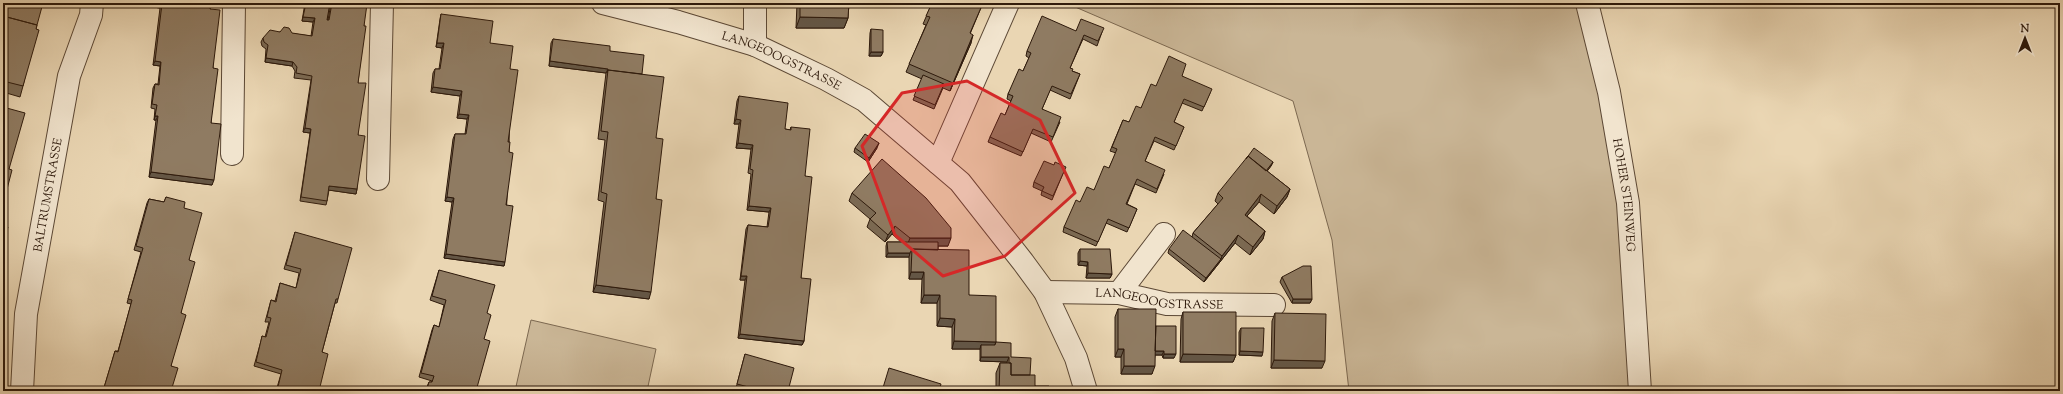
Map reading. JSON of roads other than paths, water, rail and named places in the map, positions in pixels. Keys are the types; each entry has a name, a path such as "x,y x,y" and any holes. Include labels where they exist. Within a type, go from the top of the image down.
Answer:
{"street":[{"name":"BALTRUMSTRASSE","path":"22,391 26,314 69,76 91,15 92,3"},
{"path":"232,154 234,3"},
{"path":"378,179 382,3"},
{"name":"LANGEOOGSTRASSE","path":"603,3 638,7 755,45 826,78 864,100 960,182 1045,292 1076,358 1086,391"},
{"path":"755,3 755,45"},
{"path":"938,163 1008,3"},
{"name":"HOHER STEINWEG","path":"1587,3 1609,92 1628,203 1640,391"},
{"path":"1119,293 1164,234"},
{"name":"LANGEOOGSTRASSE","path":"1045,292 1119,293 1167,304 1274,305"}]}
